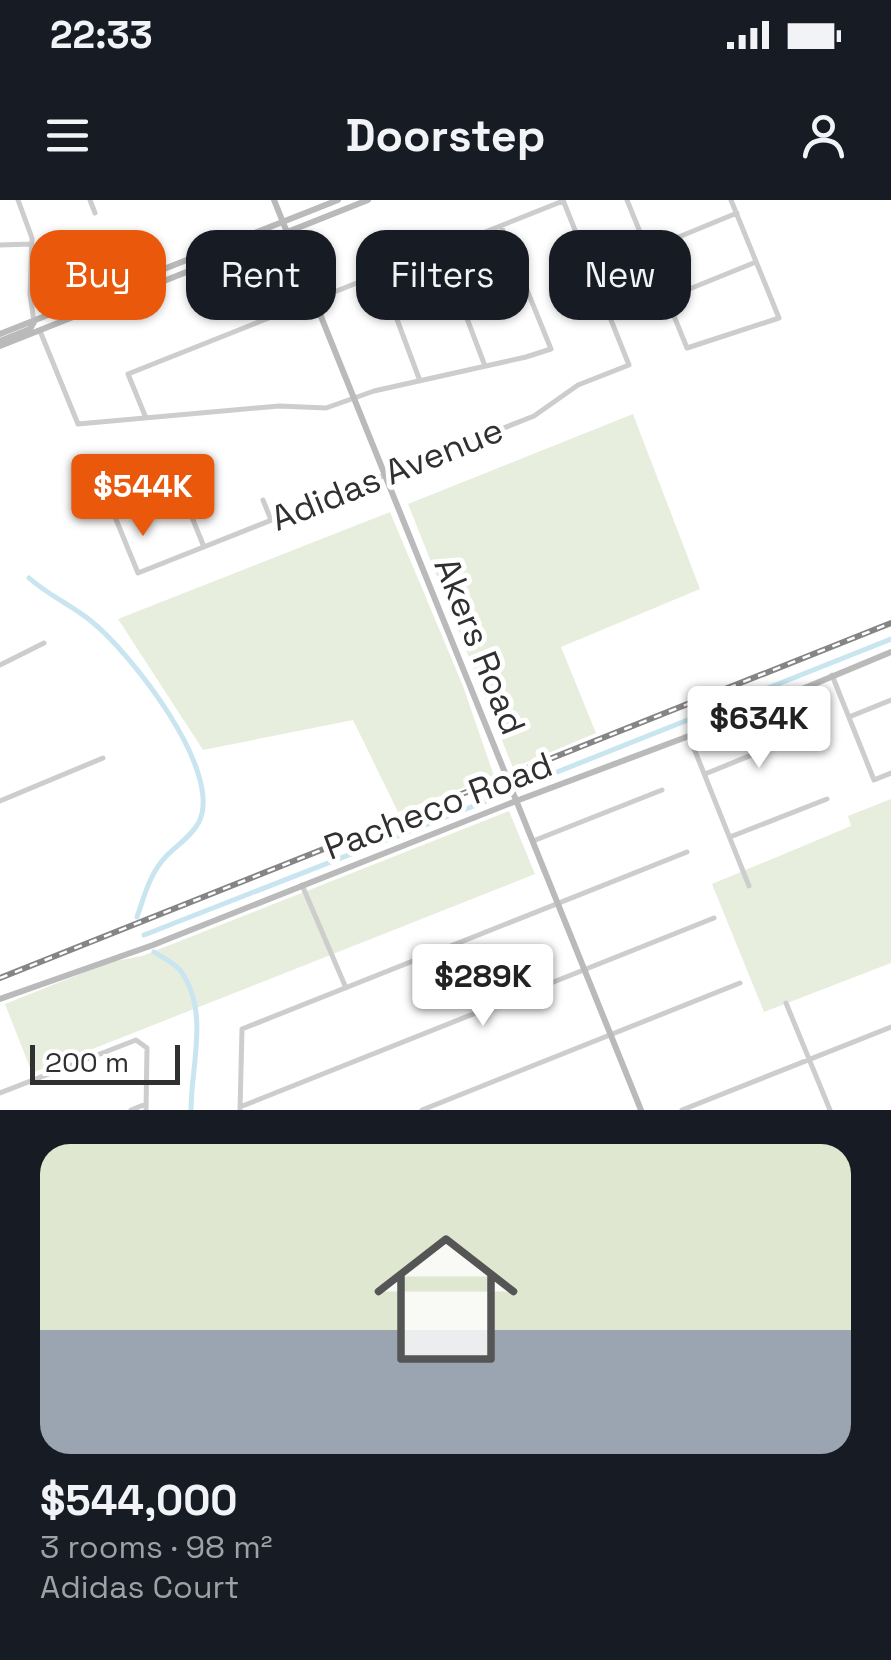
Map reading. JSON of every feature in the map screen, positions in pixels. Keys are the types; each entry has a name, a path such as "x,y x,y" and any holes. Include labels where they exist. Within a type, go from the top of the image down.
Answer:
{"street":[{"path":"18,200 30,238"},
{"path":"90,200 95,213"},
{"name":"Akers Road","path":"274,200 285,230"},
{"path":"166,269 338,200"},
{"path":"291,230 368,200"},
{"path":"627,200 639,230"},
{"path":"675,320 687,348 779,318 732,200"},
{"path":"491,230 563,201"},
{"name":"Adidas Avenue","path":"116,517 138,573 534,416 578,385 629,364 563,201"},
{"path":"691,232 737,213"},
{"path":"40,331 78,424 280,406 317,409 551,348 501,226"},
{"path":"0,245 30,244"},
{"path":"691,288 756,262"},
{"path":"0,341 40,331 186,272"},
{"path":"0,341 39,320"},
{"path":"40,331 51,320"},
{"path":"146,418 128,374 264,320"},
{"name":"Akers Road","path":"322,320 641,1110"},
{"path":"397,320 420,381"},
{"path":"468,320 485,366"},
{"path":"263,500 271,520"},
{"path":"189,510 204,547"},
{"path":"0,665 44,643"},
{"name":"Pacheco Road","path":"0,999 154,945 516,800 690,736 891,652"},
{"path":"832,675 874,780 891,773"},
{"path":"849,717 891,700"},
{"path":"705,774 801,735"},
{"path":"690,736 749,886"},
{"path":"0,801 104,758"},
{"path":"533,841 662,790"},
{"path":"730,837 827,799"},
{"path":"687,852 242,1029 240,1108 714,918"},
{"path":"302,886 346,988"},
{"path":"422,1110 740,984"},
{"path":"786,1003 830,1110"},
{"path":"682,1110 891,1027"},
{"path":"0,1093 132,1040 143,1042 148,1052 146,1107 131,1110"}],"green space":[{"path":"633,414 700,589 561,647 596,733 513,768 408,504"},
{"path":"390,512 463,686 494,776 398,812 353,720 203,750 118,619"},
{"path":"891,799 891,963 764,1012 712,884 851,826 848,816"},
{"path":"509,811 535,874 32,1073 5,1004 110,962 142,956"}],"waterway":[{"path":"29,578 91,621 128,658 169,714 198,773 203,800 199,822 157,867 137,917"},
{"path":"537,780 891,639"},
{"path":"144,935 489,800"},
{"path":"154,952 180,970 194,1003 197,1038 191,1110"}],"railway":[{"path":"0,978 891,623"}]}
